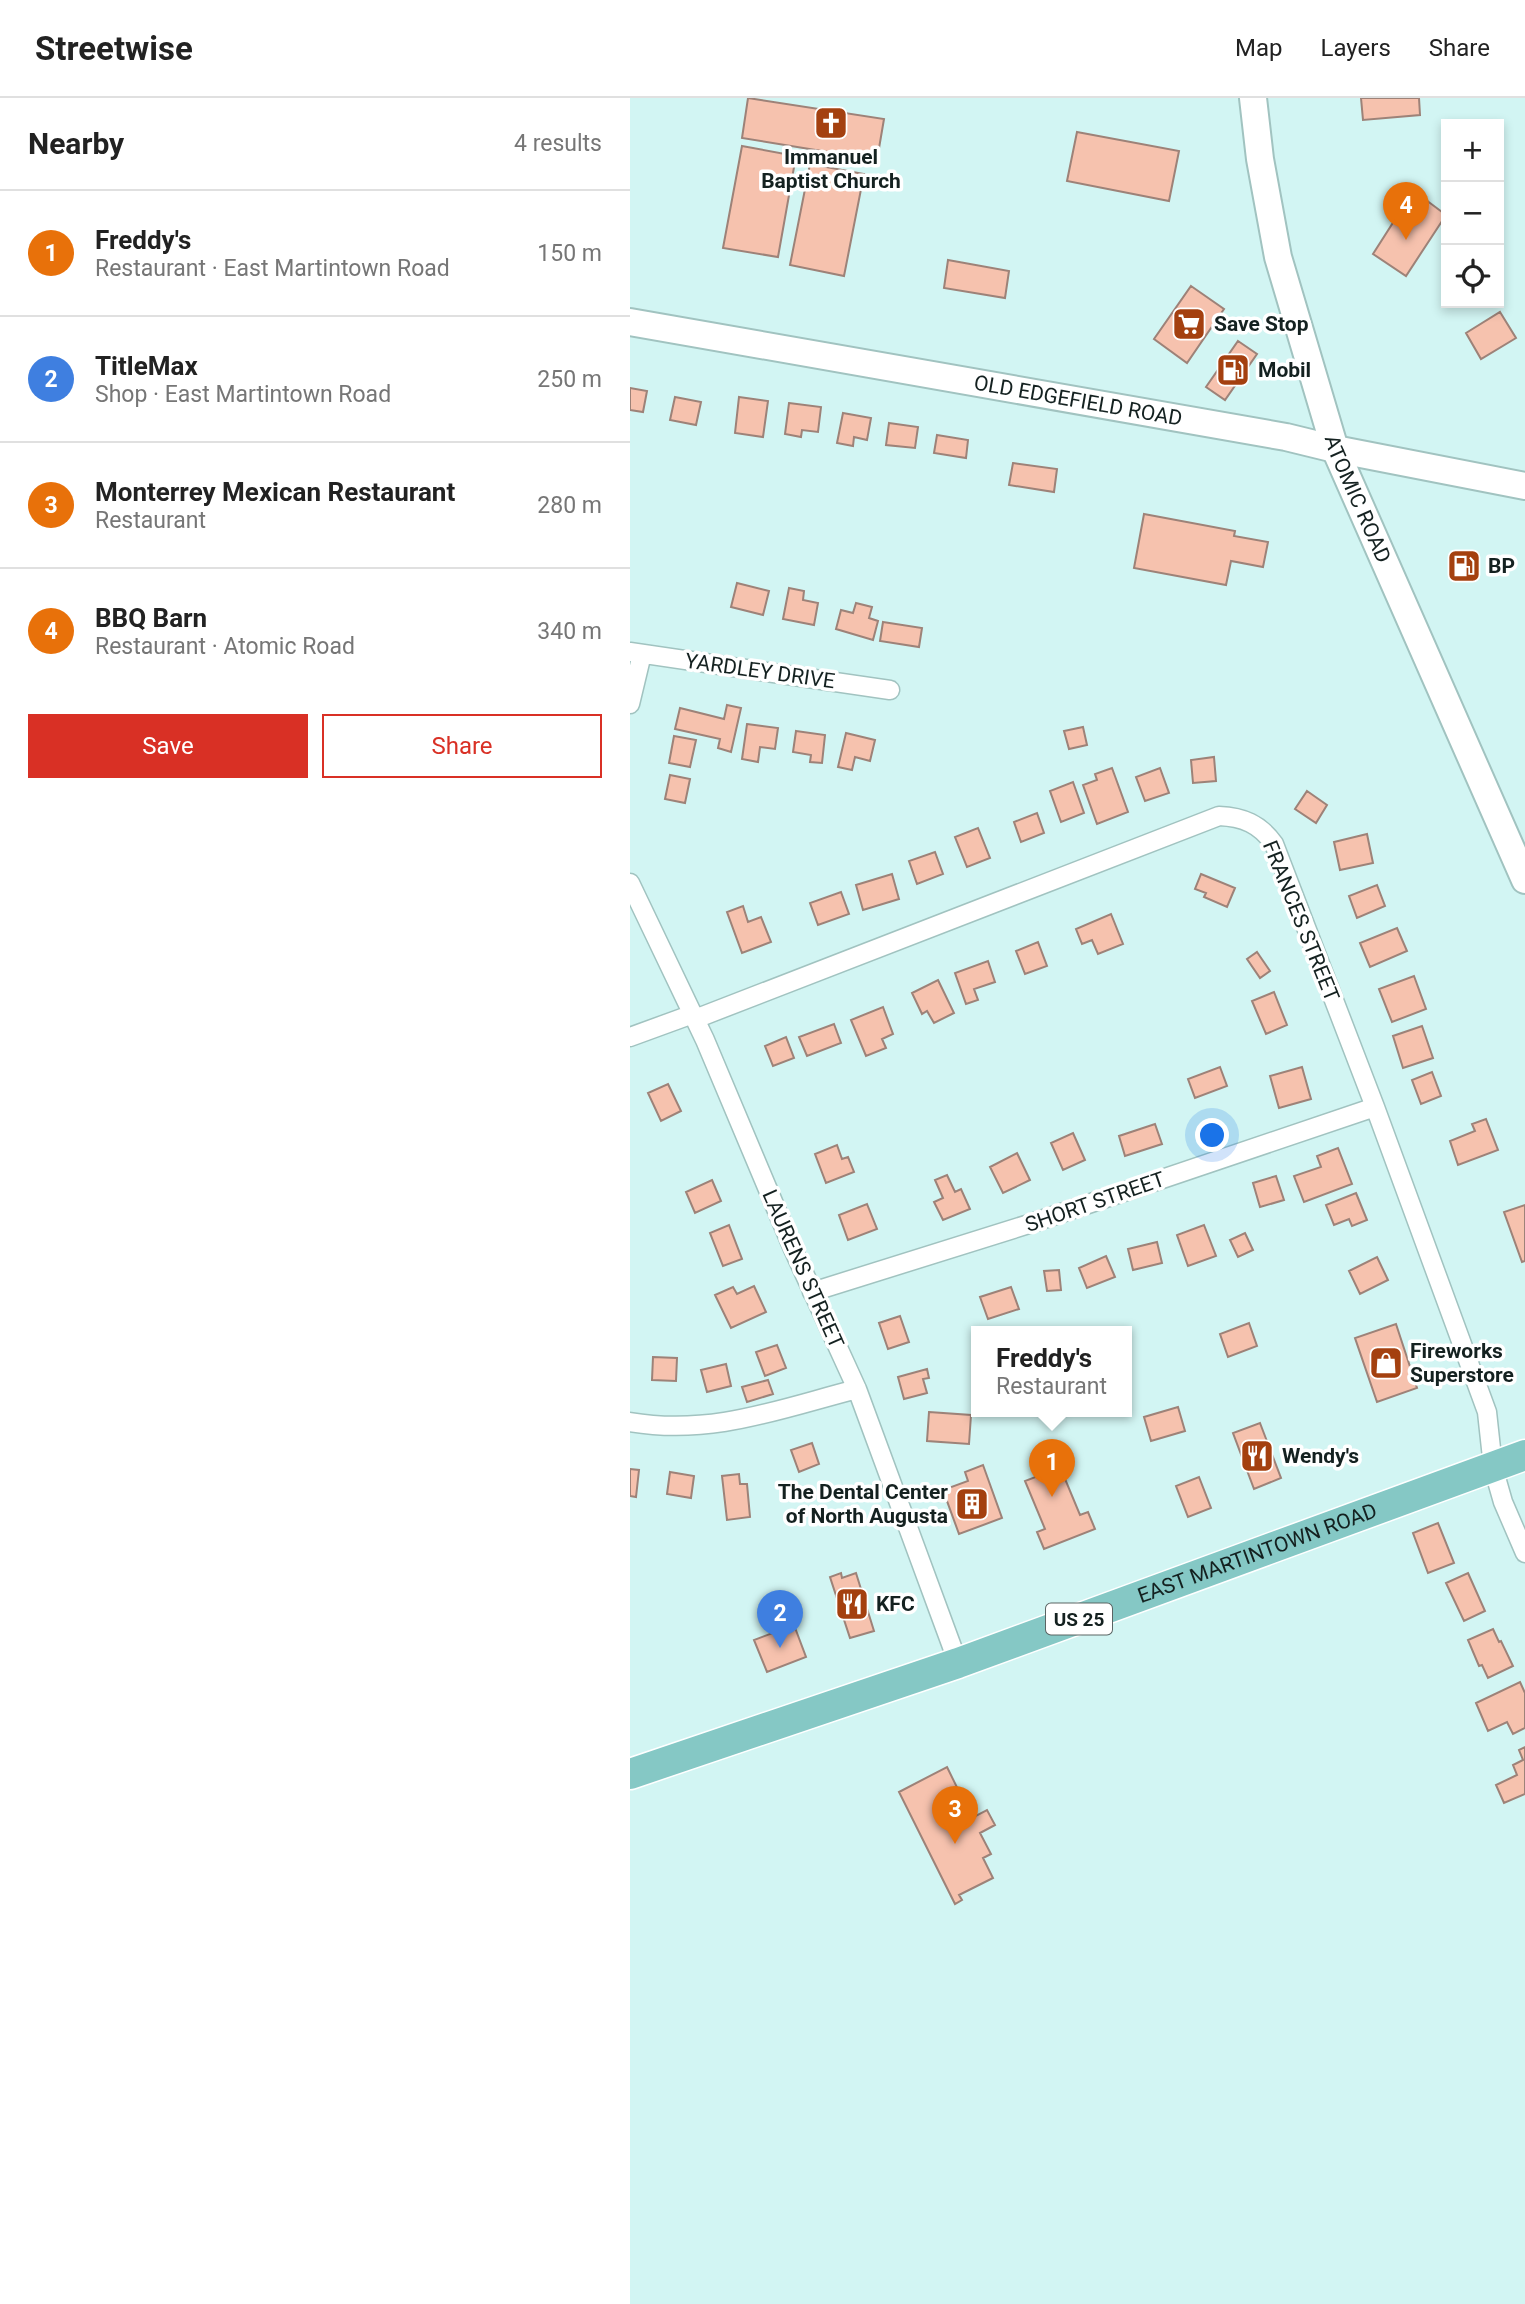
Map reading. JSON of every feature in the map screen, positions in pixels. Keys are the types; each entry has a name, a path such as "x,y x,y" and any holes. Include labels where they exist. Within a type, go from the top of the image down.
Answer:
{"main road":[{"name":"EAST MARTINTOWN ROAD","path":"630,1774 958,1663 1525,1455"}],"street":[{"name":"ATOMIC ROAD","path":"1253,98 1259,159 1275,246 1335,449 1525,880"},
{"name":"OLD EDGEFIELD ROAD","path":"630,322 1286,436 1335,449 1525,486"},
{"name":"YARDLEY DRIVE","path":"636,653 890,690"},
{"path":"630,704 636,653"},
{"name":"FRANCES STREET","path":"630,1037 694,1017 1219,816 1233,817 1258,827 1274,844 1375,1107 1487,1412 1493,1467 1503,1502 1525,1553"},
{"name":"LAURENS STREET","path":"630,883 694,1017 812,1292 857,1389 958,1663"},
{"name":"SHORT STREET","path":"812,1292 1029,1224 1375,1107"},
{"path":"630,1422 676,1427 722,1424 857,1389"}],"building":[{"path":"748,98 884,119 877,160 742,138"},
{"path":"1361,98 1419,98 1420,115 1363,120"},
{"path":"1077,132 1179,151 1169,201 1067,181"},
{"path":"742,146 796,156 778,257 723,248"},
{"path":"810,164 864,174 844,276 790,265"},
{"path":"1426,200 1441,211 1441,223 1406,276 1373,254 1396,218 1409,227"},
{"path":"948,260 1009,271 1005,298 944,288"},
{"name":"Save Stop","path":"1191,286 1224,309 1187,363 1154,339"},
{"path":"1500,312 1516,338 1481,359 1466,333"},
{"name":"Mobil","path":"1238,341 1257,354 1225,400 1206,387"},
{"path":"630,388 647,391 643,412 630,410"},
{"path":"675,397 701,402 696,425 670,420"},
{"path":"739,397 768,401 763,437 735,433"},
{"path":"789,403 821,407 818,432 802,430 801,437 785,434"},
{"path":"843,413 871,418 867,440 854,437 853,446 837,443"},
{"path":"889,423 918,427 915,448 886,445"},
{"path":"937,435 968,440 966,458 934,453"},
{"path":"1013,463 1057,469 1054,492 1009,485"},
{"path":"1144,514 1235,531 1234,536 1268,542 1263,567 1231,561 1226,585 1134,568"},
{"path":"737,583 769,591 763,615 731,607"},
{"path":"789,588 804,591 803,600 818,603 814,625 783,619"},
{"path":"856,603 872,607 869,618 878,621 873,640 836,629 841,610 853,613"},
{"path":"883,622 922,628 919,647 880,641"},
{"path":"727,705 741,708 731,752 718,748 720,739 675,729 680,708 724,719"},
{"path":"747,724 778,728 775,749 760,747 758,762 742,759"},
{"path":"1083,727 1087,745 1069,749 1064,731"},
{"path":"796,731 825,735 822,763 810,762 811,755 793,752"},
{"path":"846,733 875,740 870,761 855,757 852,770 838,767"},
{"path":"674,736 696,740 690,767 669,763"},
{"path":"1214,757 1216,781 1193,783 1191,760"},
{"path":"1112,768 1128,812 1097,824 1083,785 1097,780 1095,774"},
{"path":"1160,768 1169,793 1145,801 1136,777"},
{"path":"670,775 690,779 685,803 665,799"},
{"path":"1073,782 1084,813 1061,822 1050,791"},
{"path":"1307,791 1327,805 1316,823 1295,809"},
{"path":"1037,813 1044,833 1021,842 1014,822"},
{"path":"978,828 990,858 967,867 955,837"},
{"path":"1367,834 1373,863 1340,870 1334,842"},
{"path":"935,852 943,874 917,884 909,861"},
{"path":"892,874 899,899 863,910 856,885"},
{"path":"1201,874 1235,888 1227,907 1204,897 1206,893 1195,889"},
{"path":"1377,885 1385,906 1357,918 1349,896"},
{"path":"841,892 849,914 818,925 810,903"},
{"path":"743,906 748,922 761,917 771,942 742,953 727,912"},
{"path":"1111,914 1123,944 1098,954 1092,940 1082,944 1076,929"},
{"path":"1397,928 1407,951 1370,967 1360,943"},
{"path":"1038,942 1047,966 1025,974 1016,951"},
{"path":"1257,952 1270,971 1260,978 1247,959"},
{"path":"988,961 995,982 974,989 978,1000 966,1004 955,973"},
{"path":"1414,976 1426,1009 1392,1022 1379,989"},
{"path":"938,980 954,1013 934,1023 927,1011 922,1014 912,993"},
{"path":"1274,992 1287,1025 1266,1034 1252,1001"},
{"path":"883,1007 893,1034 882,1039 886,1048 866,1056 851,1020"},
{"path":"834,1024 841,1043 807,1056 799,1037"},
{"path":"1422,1026 1433,1058 1403,1068 1393,1036"},
{"path":"786,1037 794,1058 773,1066 765,1046"},
{"path":"1220,1067 1227,1086 1195,1098 1188,1079"},
{"path":"1302,1067 1311,1099 1279,1108 1270,1076"},
{"path":"1432,1072 1441,1096 1421,1104 1412,1080"},
{"path":"668,1084 681,1111 661,1121 648,1093"},
{"path":"1486,1119 1498,1150 1458,1165 1450,1141 1475,1131 1472,1124"},
{"path":"1155,1124 1162,1144 1125,1156 1119,1136"},
{"path":"1073,1133 1085,1160 1063,1170 1051,1143"},
{"path":"837,1145 842,1159 848,1157 854,1172 826,1183 815,1154"},
{"path":"1338,1148 1352,1184 1304,1202 1294,1176 1321,1167 1317,1156"},
{"path":"1017,1153 1030,1180 1003,1193 990,1167"},
{"path":"947,1175 955,1192 961,1189 970,1209 943,1220 934,1202 943,1198 935,1180"},
{"path":"1276,1176 1284,1200 1260,1207 1253,1183"},
{"path":"712,1180 721,1201 695,1213 686,1192"},
{"path":"1356,1193 1367,1220 1352,1226 1349,1219 1334,1225 1326,1205"},
{"path":"867,1204 877,1229 848,1240 839,1215"},
{"path":"1525,1205 1525,1261 1522,1262 1504,1212"},
{"path":"729,1225 742,1259 723,1266 710,1233"},
{"path":"1204,1225 1216,1256 1188,1266 1177,1235"},
{"path":"1245,1233 1253,1250 1238,1257 1230,1240"},
{"path":"1157,1242 1162,1263 1133,1270 1128,1249"},
{"path":"1106,1256 1115,1277 1087,1288 1079,1268"},
{"path":"1377,1257 1388,1280 1360,1294 1349,1271"},
{"path":"1059,1270 1061,1290 1047,1291 1044,1271"},
{"path":"754,1286 766,1312 731,1328 715,1295 733,1287 737,1294"},
{"path":"1011,1287 1019,1309 988,1319 980,1297"},
{"path":"900,1316 909,1342 888,1349 879,1323"},
{"path":"1249,1323 1257,1346 1228,1357 1220,1334"},
{"name":"Fireworks Superstore","path":"1396,1324 1417,1388 1377,1402 1355,1338"},
{"path":"777,1345 786,1368 765,1376 756,1352"},
{"path":"653,1357 677,1358 676,1381 652,1380"},
{"path":"726,1364 731,1386 707,1392 701,1370"},
{"path":"927,1369 929,1378 923,1379 927,1393 904,1399 898,1377"},
{"path":"768,1380 773,1394 747,1402 742,1387"},
{"path":"1178,1407 1185,1431 1151,1441 1144,1417"},
{"path":"929,1412 971,1415 969,1444 927,1441"},
{"name":"Wendy's","path":"1260,1423 1281,1478 1254,1489 1233,1433"},
{"path":"812,1443 819,1464 799,1472 791,1450"},
{"name":"The Dental Center of North Augusta","path":"983,1465 1002,1518 959,1534 943,1490 968,1481 965,1472"},
{"path":"630,1469 639,1470 636,1497 630,1496"},
{"path":"670,1472 694,1476 691,1498 667,1494"},
{"path":"739,1474 740,1484 747,1484 750,1517 727,1520 722,1476"},
{"path":"1043,1474 1045,1481 1063,1474 1080,1515 1088,1512 1095,1529 1044,1549 1037,1532 1045,1529 1025,1481"},
{"path":"1199,1477 1211,1508 1188,1517 1176,1486"},
{"path":"1438,1523 1454,1563 1428,1573 1413,1533"},
{"name":"KFC","path":"841,1573 842,1578 856,1573 874,1631 850,1638 830,1577"},
{"path":"1468,1573 1485,1611 1464,1621 1446,1583"},
{"path":"794,1625 806,1657 767,1672 754,1640"},
{"path":"1493,1629 1513,1666 1488,1678 1482,1665 1479,1666 1468,1640"},
{"path":"1520,1682 1525,1693 1525,1728 1513,1734 1507,1722 1488,1731 1476,1703"},
{"path":"1525,1747 1525,1794 1504,1803 1496,1785 1517,1775 1513,1765 1523,1760 1519,1750"},
{"path":"947,1767 972,1818 987,1810 995,1825 980,1833 991,1854 983,1858 993,1878 959,1895 962,1900 955,1904 899,1792"}],"place":[{"name":"Immanuel Baptist Church","path":"831,123"},
{"name":"BBQ Barn","path":"1406,240"},
{"name":"Save Stop","path":"1189,324"},
{"name":"Mobil","path":"1233,370"},
{"name":"BP","path":"1464,566"},
{"name":"Fireworks Superstore","path":"1386,1363"},
{"name":"Wendy's","path":"1257,1456"},
{"name":"Freddy's","path":"1052,1497"},
{"name":"The Dental Center of North Augusta","path":"972,1504"},
{"name":"KFC","path":"852,1604"},
{"name":"TitleMax","path":"780,1648"},
{"name":"Monterrey Mexican Restaurant","path":"955,1844"}]}
